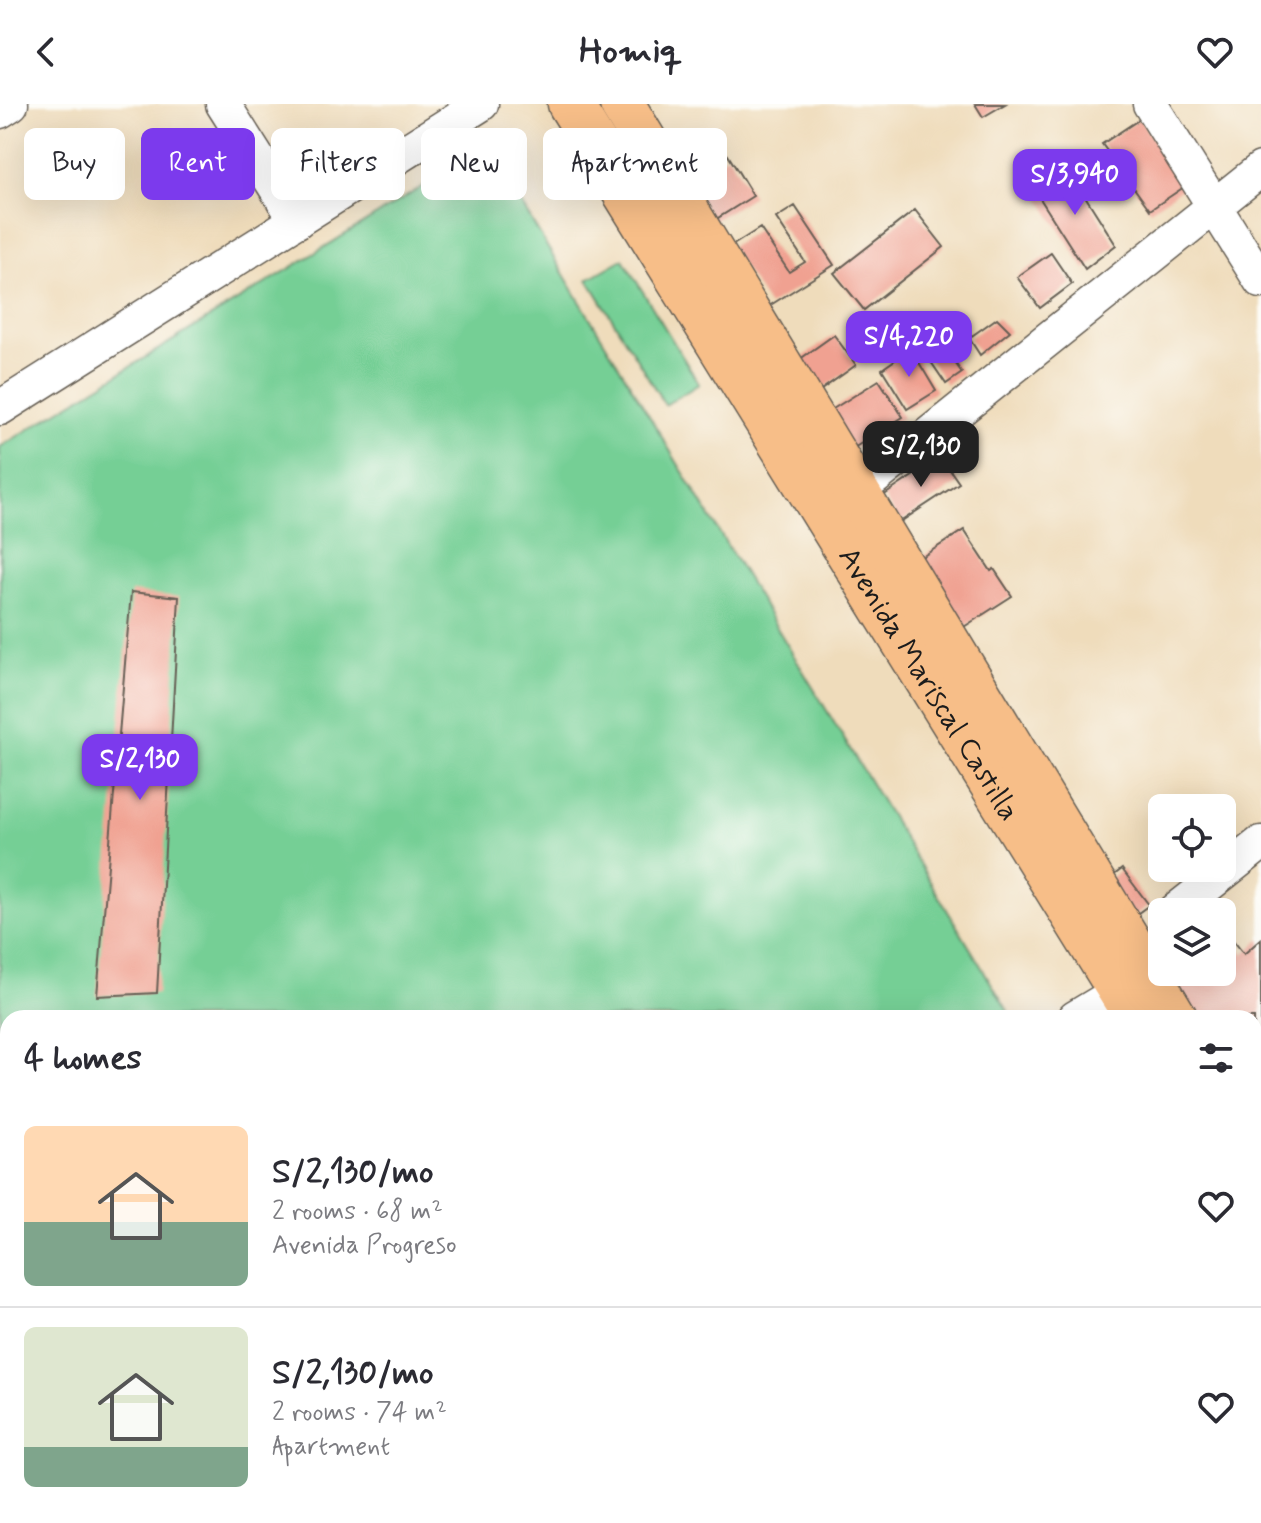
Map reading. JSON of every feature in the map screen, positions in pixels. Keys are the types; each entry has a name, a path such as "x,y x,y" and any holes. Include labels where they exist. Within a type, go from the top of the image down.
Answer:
{"highway":[{"name":"Avenida Mariscal Castilla","path":"570,104 1133,970"},
{"path":"622,104 858,491 1133,970 1168,1010"}],"street":[{"path":"0,111 11,104"},
{"path":"223,104 297,221"},
{"path":"0,408 481,104"},
{"path":"1150,104 1261,281"},
{"path":"858,491 1261,169"},
{"path":"1192,898 1261,843"},
{"path":"1085,1010 1133,970"}],"green space":[{"path":"421,188 421,200 519,200 1007,1010 0,1010 0,447"},
{"path":"623,259 699,384 665,405 588,279"}],"building":[{"path":"975,104 1005,104 983,117"},
{"path":"1140,119 1184,187 1150,210 1102,144"},
{"path":"727,156 753,196 713,221 700,200 727,200"},
{"path":"1066,166 1116,245 1085,269 1034,189"},
{"path":"795,206 834,265 769,306 730,247 760,228 789,272 805,262 776,218"},
{"path":"915,210 944,247 864,310 834,273"},
{"path":"1051,253 1072,284 1040,308 1017,277"},
{"path":"997,318 1010,331 980,355 969,338"},
{"path":"834,335 856,365 818,392 796,362"},
{"path":"945,348 962,373 946,384 929,359"},
{"path":"911,349 936,391 907,409 882,369"},
{"path":"879,380 903,417 849,451 825,414"},
{"path":"941,457 959,483 900,522 883,496"},
{"path":"964,530 1012,596 956,632 911,564"},
{"path":"131,592 179,597 157,993 97,996"},
{"path":"1122,869 1148,906 1127,921 1100,886"},
{"path":"1261,939 1261,1010 1191,1010 1174,986 1236,986 1236,944 1244,954"}]}
